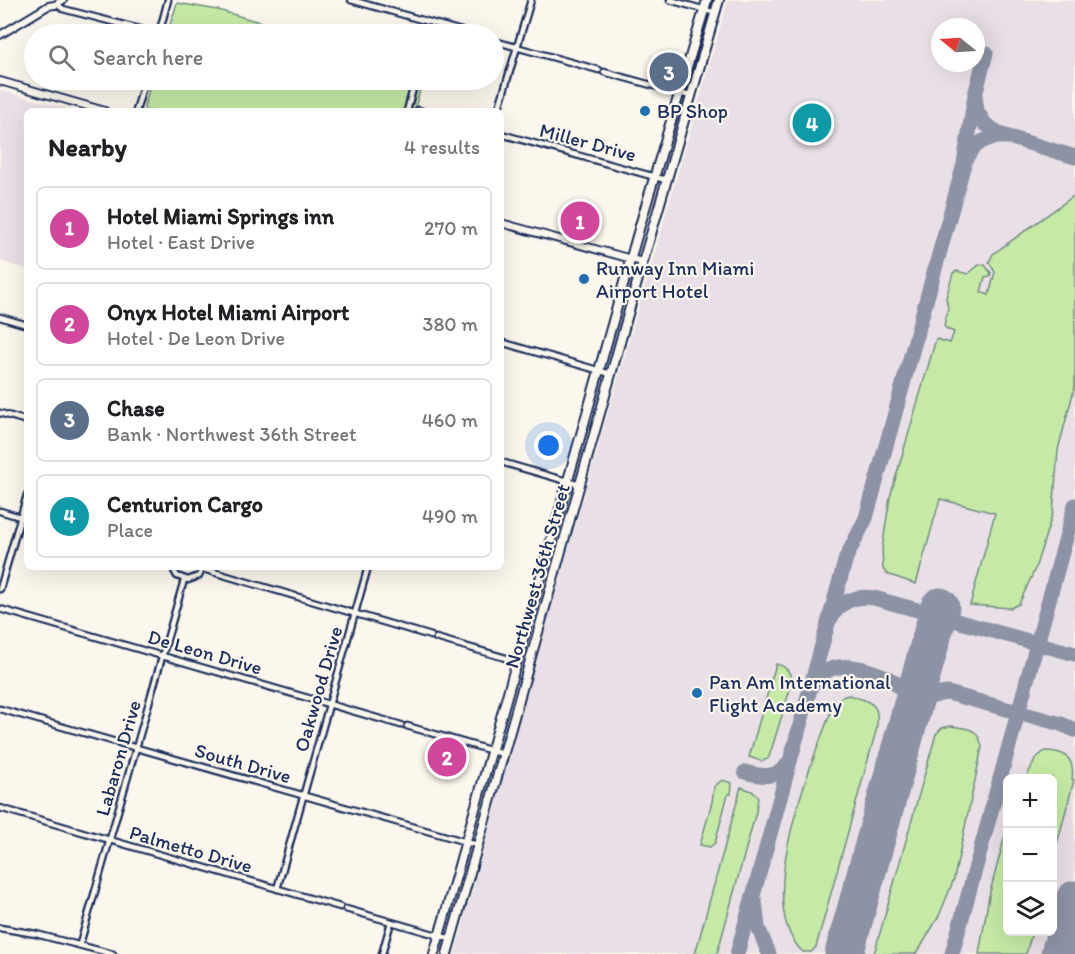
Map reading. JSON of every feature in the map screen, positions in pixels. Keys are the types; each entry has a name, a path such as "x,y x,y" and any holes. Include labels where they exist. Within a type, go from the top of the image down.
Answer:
{"main road":[{"name":"Northwest 36th Street","path":"434,954 630,259 706,0"},
{"name":"Northwest 36th Street","path":"447,954 642,262 719,0"},
{"path":"537,590 549,593"},
{"path":"516,661 521,668 517,687 520,697"}],"street":[{"path":"162,24 168,0"},
{"path":"351,0 436,24"},
{"path":"499,108 531,0"},
{"path":"670,0 716,13"},
{"path":"0,35 55,2 63,9 121,24"},
{"path":"504,44 691,96"},
{"path":"0,81 24,88"},
{"path":"32,90 94,108"},
{"path":"137,108 142,90"},
{"path":"408,108 413,90"},
{"name":"Miller Drive","path":"504,135 666,180"},
{"path":"504,224 642,262"},
{"path":"0,317 24,324"},
{"path":"504,344 611,374"},
{"path":"0,413 24,420"},
{"path":"504,463 580,485"},
{"path":"0,589 24,506"},
{"path":"0,511 24,518"},
{"path":"174,570 177,576 184,580 196,579 202,570"},
{"path":"210,570 516,661"},
{"name":"Oakwood Drive","path":"277,889 367,570"},
{"name":"Labaron Drive","path":"80,944 184,580"},
{"name":"De Leon Drive","path":"0,609 503,754"},
{"name":"South Drive","path":"0,709 477,845"},
{"name":"Palmetto Drive","path":"0,808 451,939"},
{"path":"382,954 391,922"},
{"path":"0,928 80,944 112,954"}],"shaded area":[{"path":"728,0 1075,0 1075,954 455,954 517,726"},
{"path":"0,90 63,108 24,108 24,268 0,261"}],"green space":[{"path":"177,3 218,10 266,24 170,24"},
{"path":"149,90 420,90 415,108 144,107"},
{"path":"1075,195 1075,386 1058,450 1053,512 1035,569 1019,604 1011,608 970,605 995,513 940,499 916,584 887,574 883,569 882,549 890,497 936,339 950,343 954,332 944,326 948,308 946,298 953,273 957,271 968,274 979,265 985,265 991,273 990,276 985,277 981,292 989,295 995,272 989,262 993,254"},
{"path":"776,664 788,671 792,683 770,754 768,759 761,761 749,757"},
{"path":"849,695 864,700 876,709 876,731 816,947 811,952 803,952 788,930 783,901 784,867 801,794 834,703"},
{"path":"951,726 975,732 982,747 954,879 939,916 915,954 874,954 936,734 942,728"},
{"path":"1045,751 1058,752 1067,757 1072,766 1072,779 1074,780 1057,844 1057,774 1028,774 1036,758"},
{"path":"722,780 732,783 731,794 728,794 715,843 710,847 700,845 714,787"},
{"path":"741,787 752,791 758,797 756,812 717,954 695,954"},
{"path":"1003,843 1003,936 1031,936 1026,954 979,954 989,896"}],"taxiway":[{"path":"986,53 975,95 977,111 985,124 1002,135 1075,157"},
{"path":"737,954 846,558 866,518 964,164 975,95"},
{"path":"966,159 969,153 982,142 1005,137"},
{"path":"952,954 1075,505"},
{"path":"831,618 849,601 867,597 874,598 1075,654"},
{"path":"812,685 823,673 837,667 851,667 877,673 894,682 905,694 908,702 908,723"},
{"path":"907,726 923,703 934,696 948,693 1061,724 1075,730"},
{"path":"745,772 758,775 775,774 785,768 789,762"},
{"path":"755,901 758,927 769,954"}],"runway":[{"path":"844,954 940,607"},
{"path":"1060,954 1075,900"}],"place":[{"name":"Chase","path":"669,72"},
{"name":"BP Shop","path":"645,111"},
{"name":"Centurion Cargo","path":"812,123"},
{"name":"Hotel Miami Springs inn","path":"580,221"},
{"name":"Runway Inn Miami Airport Hotel","path":"584,279"},
{"name":"Pan Am International Flight Academy","path":"697,693"},
{"name":"Onyx Hotel Miami Airport","path":"447,757"}]}
